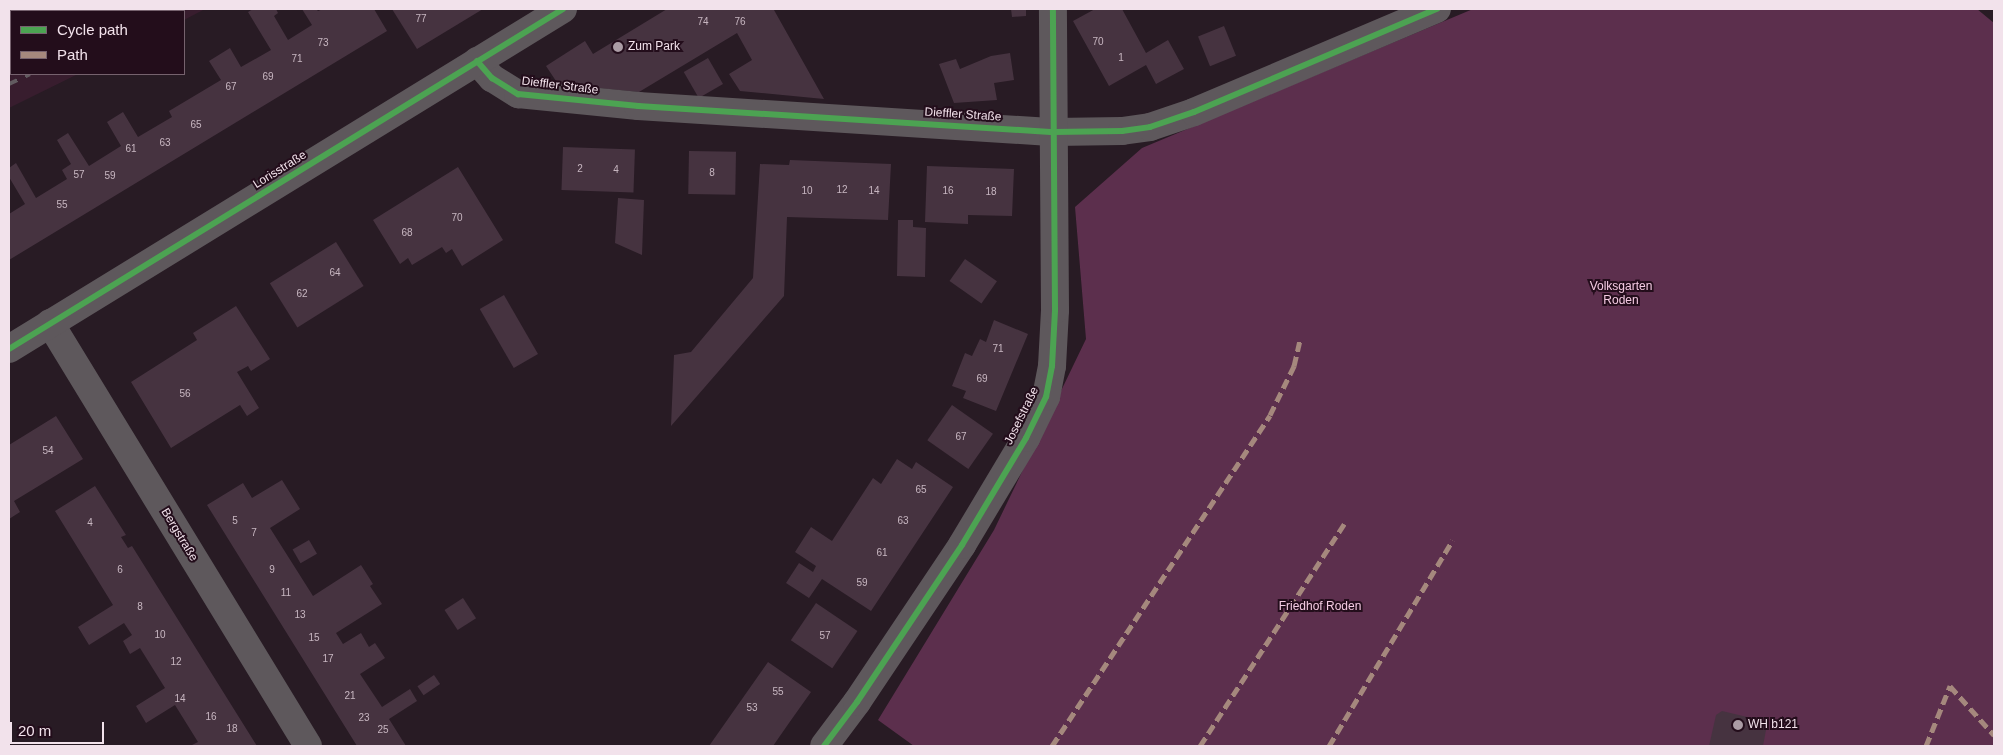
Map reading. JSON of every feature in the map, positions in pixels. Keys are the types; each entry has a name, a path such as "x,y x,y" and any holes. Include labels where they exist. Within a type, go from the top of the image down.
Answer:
{"street":[{"name":"Lorisstraße","path":"9,348 563,9"},
{"name":"Josefstraße","path":"824,746 858,702 962,545 1026,438 1046,397 1052,366 1055,310 1053,9"},
{"name":"Dieffler Straße","path":"477,61 492,78 518,94 638,106 1054,132 1122,131 1150,127 1194,112 1437,9"},
{"name":"Bergstraße","path":"50,323 308,746"}],"shaded area":[{"path":"205,9 185,19 185,10 76,10"},
{"path":"9,43 10,75 76,75 9,108"}],"green space":[{"path":"9,9 78,9 10,10 9,43"},
{"name":"Volksgarten Roden","path":"1473,9 1977,9 1994,23 1994,746 914,746 878,720 994,530 1086,339 1075,207 1142,148"}],"building":[{"path":"253,9 276,9 278,13 274,16 288,40 312,25 302,9 316,9 318,11 323,9 374,9 387,31 9,260 9,214 25,204 9,177 9,168 16,163 36,198 67,179 62,170 71,164 57,140 68,133 89,166 121,146 107,122 123,112 138,137 172,117 169,111 221,80 209,61 230,48 241,67 271,50 248,12"},
{"path":"392,9 483,9 417,49"},
{"path":"667,9 777,9 774,10 824,99 740,91 729,74 752,60 737,33 639,92 558,84 546,66 585,41 593,54"},
{"path":"1011,9 1026,9 1026,16 1012,17"},
{"path":"1095,9 1122,9 1146,53 1168,40 1184,69 1156,84 1146,65 1109,86 1073,21"},
{"path":"1224,26 1236,56 1210,66 1198,36"},
{"path":"1010,53 1014,80 994,83 997,100 954,103 939,64 956,59 960,69 991,56"},
{"path":"708,58 723,84 699,98 684,72"},
{"path":"563,147 635,150 633,192 561,190"},
{"path":"689,151 736,152 735,195 688,194"},
{"path":"790,160 891,164 888,220 787,217 784,296 671,426 674,355 691,352 753,278 760,164 789,165"},
{"path":"927,166 1014,169 1012,216 968,215 968,224 925,222"},
{"path":"458,167 503,240 462,266 452,249 446,253 442,247 412,265 408,258 400,264 373,220"},
{"path":"618,198 644,200 642,255 615,243"},
{"path":"898,220 913,220 913,227 926,228 925,277 897,276"},
{"path":"336,242 364,286 297,327 270,283"},
{"path":"965,259 997,281 981,303 950,281"},
{"path":"504,295 538,354 514,368 480,309"},
{"path":"236,306 270,359 251,371 248,366 237,372 259,408 247,416 240,405 171,448 131,382 197,340 193,333"},
{"path":"994,320 1028,334 996,411 963,398 966,391 952,386 965,353 972,356 980,339 986,342"},
{"path":"952,405 993,434 968,469 927,440"},
{"path":"56,416 83,459 14,501 20,512 9,519 9,445"},
{"path":"897,459 912,469 916,462 953,487 871,611 822,579 809,598 786,583 799,563 813,572 816,566 795,552 811,527 832,541 873,478 881,484"},
{"path":"282,480 300,509 270,528 313,596 361,565 373,584 370,586 382,604 336,633 343,644 361,633 369,647 375,643 385,658 360,674 382,707 410,689 417,701 389,719 406,746 357,746 207,505 243,483 252,498"},
{"path":"95,486 126,535 121,537 128,548 132,546 257,746 190,746 198,742 175,705 146,723 136,706 165,688 140,648 130,654 123,641 132,635 124,623 89,645 78,627 113,605 55,511"},
{"path":"309,540 317,554 301,563 293,550"},
{"path":"463,598 476,618 458,630 445,610"},
{"path":"816,603 857,631 832,668 791,640"},
{"path":"768,662 811,692 773,746 709,746"},
{"path":"434,675 440,684 424,695 417,686"},
{"name":"WH b121","path":"1722,711 1760,720 1766,730 1763,746 1709,746 1716,715"}],"railway":[{"path":"9,84 28,75"}],"marked path":[{"path":"1052,746 1270,415 1294,366 1300,339"},
{"path":"1200,746 1344,524"},
{"path":"1329,746 1453,540"},
{"path":"1926,746 1950,686 1994,735"}],"cycle path":[{"path":"9,349 563,9"},
{"path":"824,746 857,702 962,545 1026,438 1046,397 1052,366 1055,310 1053,9"},
{"path":"477,61 492,78 518,94 638,106 1054,132 1122,131 1150,127 1194,112 1437,9"}],"place":[{"name":"Zum Park","path":"618,47"},
{"name":"WH b121","path":"1738,725"}],"park label":[{"name":"Friedhof Roden","path":"1320,607"}]}
